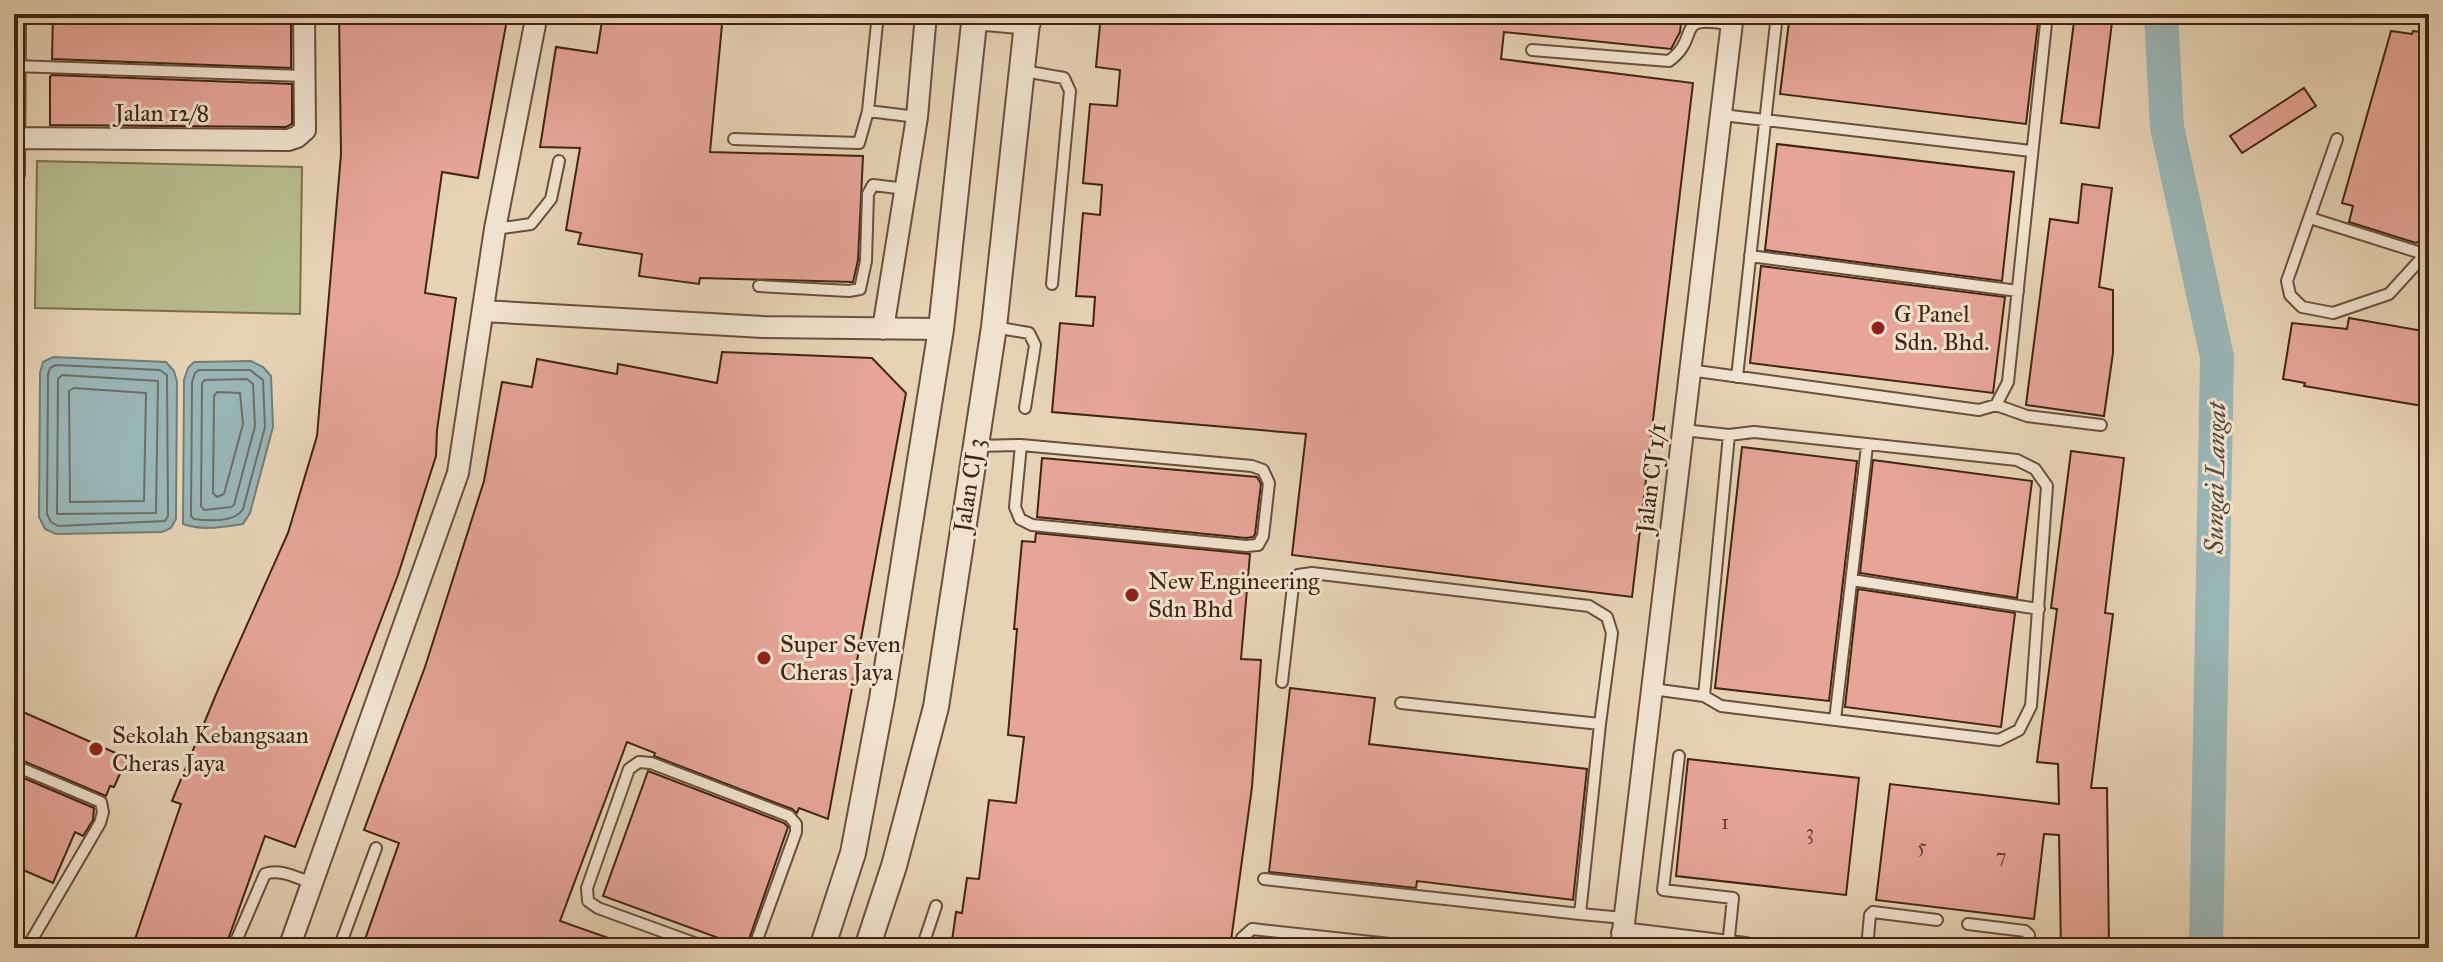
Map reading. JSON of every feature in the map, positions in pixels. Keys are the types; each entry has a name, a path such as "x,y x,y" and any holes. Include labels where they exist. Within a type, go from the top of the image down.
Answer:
{"street":[{"path":"14,174 15,14"},
{"path":"304,14 304,76"},
{"path":"289,948 458,473 495,229 537,14"},
{"path":"883,329 917,117 926,14"},
{"path":"822,948 856,838 882,699 941,329 975,16 1028,18"},
{"name":"Jalan CJ 3","path":"867,948 894,866 936,707 994,327 1028,18"},
{"name":"Jalan CJ 1/1","path":"1622,933 1732,20"},
{"name":"Jalan 12/8","path":"14,138 288,140 305,130 304,76"},
{"path":"483,311 763,327 941,329"},
{"path":"1622,933 1733,947"}],"lane":[{"path":"734,139 859,143 868,111 878,14"},
{"path":"1737,377 1777,14"},
{"path":"1996,405 2008,382 2046,15 2030,14"},
{"path":"1532,50 1669,61 1679,54 1692,25 1704,19 1732,20"},
{"path":"14,66 304,76"},
{"path":"1024,71 1064,78 1070,91 1052,284"},
{"path":"868,111 917,117"},
{"path":"1722,115 2031,151"},
{"path":"2310,218 2426,252 2389,294 2333,313 2302,307 2290,295 2287,281 2337,139"},
{"path":"495,229 531,224 551,199 559,161"},
{"path":"759,286 860,289 866,261 868,194 873,185 906,189"},
{"path":"1750,256 2018,291"},
{"path":"994,327 1029,333 1033,339 1035,345 1025,408"},
{"path":"1689,370 1979,410 1996,405 2027,416 2101,425"},
{"path":"1652,689 1704,696 1721,706 1999,740 2019,730 2031,706 2047,486 2035,469 2017,460 1754,432 1729,435 1683,430"},
{"path":"1704,696 1729,435"},
{"path":"975,446 1021,445 1252,466 1263,470 1269,483 1263,536 1258,545 1246,546 1032,525 1020,519 1015,507 1021,445"},
{"path":"1835,720 1867,446"},
{"path":"1282,682 1293,586 1298,575 1312,573 1589,606 1607,617 1612,633 1580,914"},
{"path":"1852,580 2039,609"},
{"path":"1401,703 1600,724"},
{"path":"1679,756 1663,890 1733,898 1733,947"},
{"path":"708,948 598,908 588,901 587,888 629,769 639,762 651,763 789,816 796,824 796,832 754,948"},
{"path":"18,767 101,802 103,812 100,823 27,948"},
{"path":"339,948 376,848"},
{"path":"233,948 265,874 272,871 285,873 312,883"},
{"path":"1264,879 1580,914 1622,933"},
{"path":"922,948 936,906"},
{"path":"1867,948 1870,915 1873,912 1937,920"},
{"path":"1968,924 2025,931 2029,935 2028,948"},
{"path":"1241,948 1242,938 1252,929 1427,948"}],"green space":[{"path":"37,161 302,167 300,314 35,308"}],"water":[{"path":"53,357 166,362 174,371 177,382 176,519 171,528 162,532 56,534 45,529 39,517 40,373 43,362"},
{"path":"251,361 271,376 273,427 250,513 243,524 205,528 183,524 184,380 188,368 194,362"}],"building":[{"path":"53,14 291,18 291,68 52,59"},
{"path":"339,14 508,14 478,178 442,172 425,293 456,298 436,456 398,575 295,847 265,836 225,948 132,948 181,804 172,801 288,533 317,436 341,154"},
{"path":"603,14 723,14 710,152 863,156 858,260 853,282 700,278 699,284 639,276 642,254 578,244 581,233 566,230 580,148 540,147 556,47 597,53"},
{"path":"1101,14 1682,14 1680,32 1671,49 1504,32 1501,59 1693,83 1632,597 1292,555 1306,434 1052,412 1060,323 1093,326 1095,297 1076,296 1083,213 1100,215 1102,185 1083,183 1090,104 1117,106 1120,70 1096,67"},
{"path":"1790,14 1997,14 2023,17 2028,22 2038,23 2026,124 1780,94"},
{"path":"2075,14 2113,14 2099,128 2061,123"},
{"path":"2391,31 2429,33 2429,236 2416,243 2349,222 2353,206 2342,203"},
{"path":"52,75 292,84 292,124 286,127 50,125"},
{"path":"2304,88 2316,106 2242,153 2230,136"},
{"path":"1777,144 2014,172 2002,281 1765,250"},
{"path":"2082,184 2112,188 2099,287 2113,290 2113,353 2104,416 2026,405 2050,219 2078,223"},
{"name":"G Panel Sdn. Bhd.","path":"1761,266 2005,297 1993,393 1750,363"},
{"path":"2349,318 2429,332 2429,407 2304,386 2305,383 2283,379 2292,323 2347,329"},
{"path":"722,352 872,358 906,393 828,819 799,808 797,813 654,756 655,753 627,742 560,921 631,948 362,948 399,843 364,830 425,667 484,481 502,382 532,387 537,359 617,374 618,364 717,383"},
{"path":"1742,447 1857,461 1829,701 1715,688"},
{"path":"2071,451 2124,458 2105,613 2113,614 2091,788 2107,788 2109,947 2061,948 2059,835 2044,834 2034,919 1876,900 1890,784 2059,804 2058,764 2037,762 2057,609 2051,608"},
{"path":"1042,458 1257,477 1261,484 1255,534 1246,538 1037,517"},
{"path":"1873,460 2032,481 2017,598 1860,573"},
{"path":"1036,533 1250,554 1241,659 1261,660 1252,787 1230,948 951,948 956,912 962,913 967,878 979,879 989,800 1016,803 1024,737 1008,735 1017,629 1014,629 1022,541 1035,542"},
{"path":"1858,589 2015,613 2001,727 1845,707"},
{"path":"1290,688 1375,698 1369,744 1587,769 1573,900 1417,881 1416,888 1269,872"},
{"path":"14,708 127,758 114,787 110,786 106,796 21,760 14,760"},
{"path":"1688,759 1859,778 1846,895 1676,876"},
{"path":"648,771 788,827 746,948 603,896"},
{"path":"14,774 94,808 93,820 83,836 75,832 53,883 14,866"}],"waterway":[{"name":"Sungai Langat","path":"2161,14 2167,127 2217,357 2206,948"}],"place":[{"name":"G Panel Sdn. Bhd.","path":"1878,328"},
{"name":"New Engineering Sdn Bhd","path":"1132,595"},
{"name":"Super Seven Cheras Jaya","path":"764,658"},
{"name":"Sekolah Kebangsaan Cheras Jaya","path":"96,749"}]}
